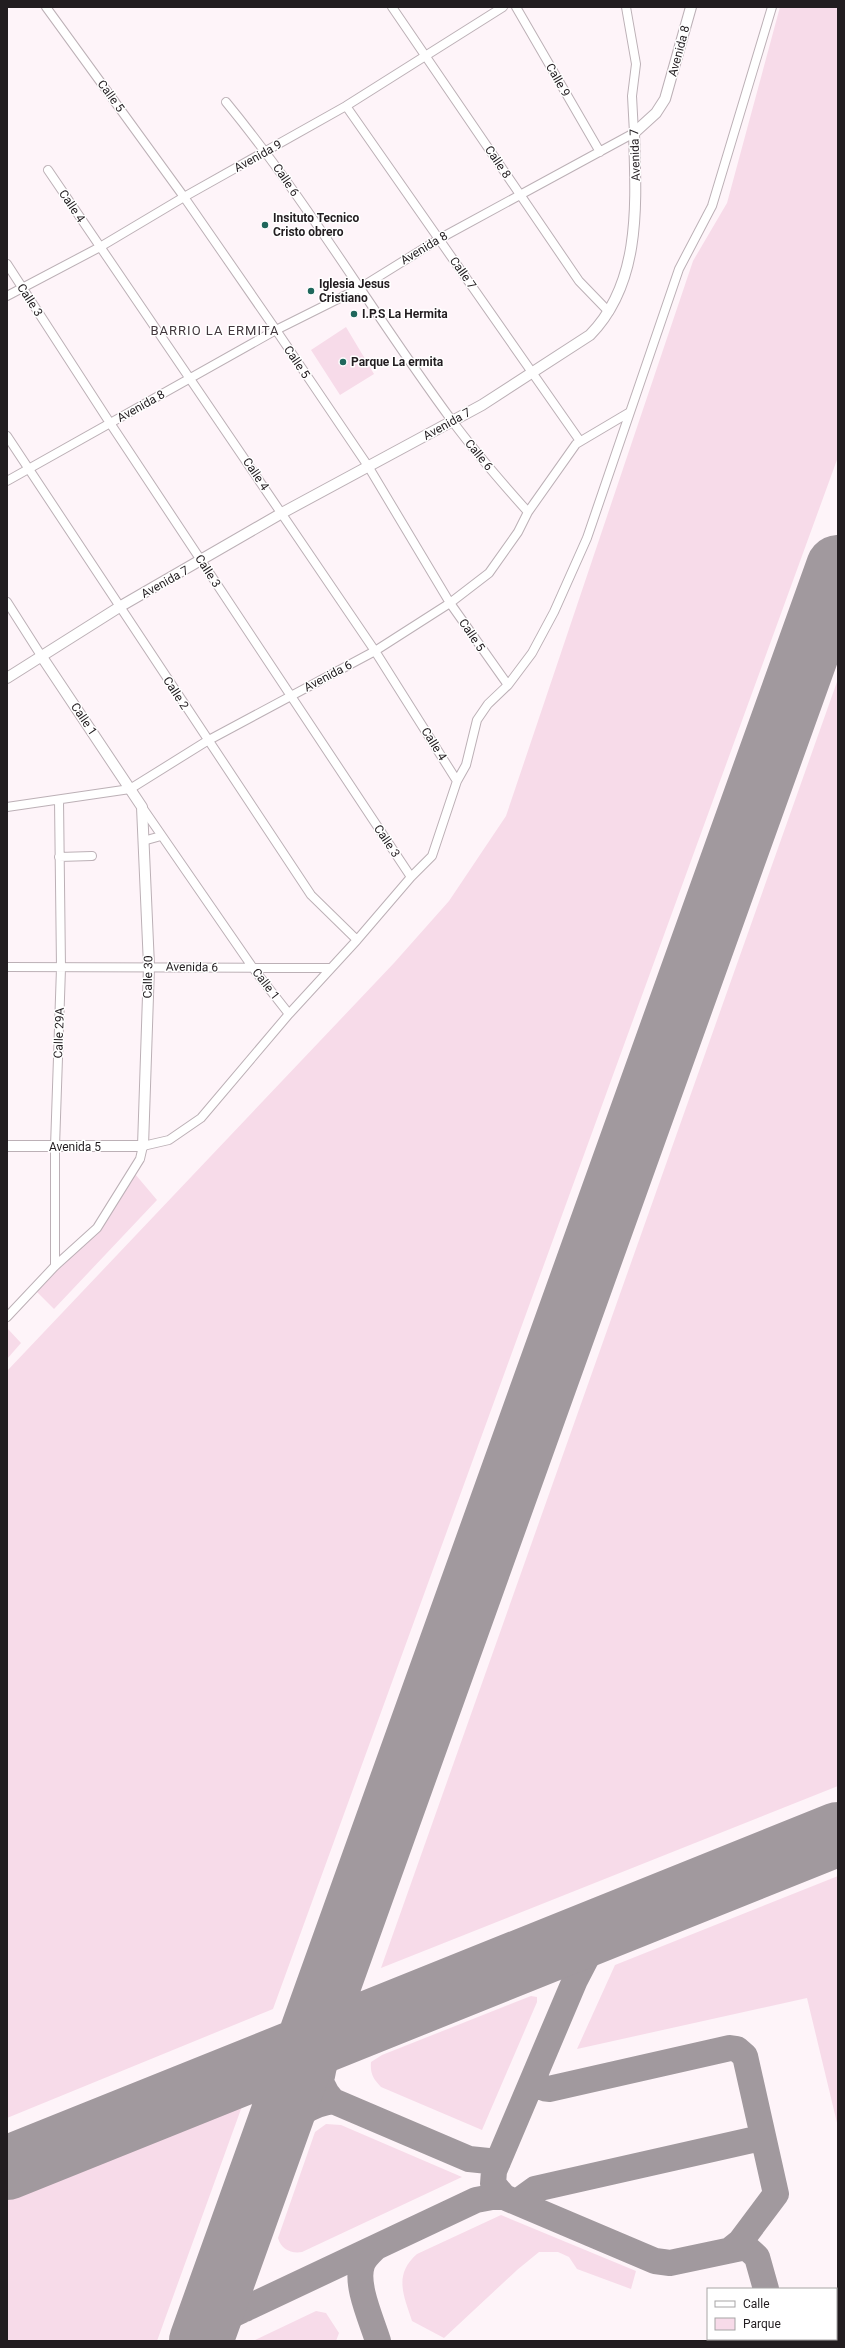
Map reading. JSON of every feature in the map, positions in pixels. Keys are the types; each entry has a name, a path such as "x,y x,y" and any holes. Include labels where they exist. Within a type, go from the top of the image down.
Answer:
{"street":[{"name":"Calle 5","path":"46,7 184,196 276,330 368,466 450,603 508,686"},
{"name":"Calle 8","path":"392,7 579,280 609,312"},
{"name":"Avenida 9","path":"7,296 23,289 100,247 184,196 346,106 504,7"},
{"name":"Calle 9","path":"516,7 600,152"},
{"name":"Avenida 7","path":"7,678 121,606 282,513 452,422 533,373 590,335 609,312 623,282 634,227 636,196 632,96 636,64 626,7"},
{"name":"Avenida 8","path":"7,481 276,330 360,288 439,239 519,194 634,133 656,113 665,99 691,7"},
{"path":"7,1317 55,1266 97,1228 140,1159 143,1146 170,1140 201,1118 329,968 357,940 411,877 432,856 457,781 466,765 477,720 488,704 508,686 532,653 554,612 587,538 679,270 712,206 772,7"},
{"name":"Calle 6","path":"226,102 267,151 452,422 488,467 528,512"},
{"name":"Calle 7","path":"346,106 580,441"},
{"name":"Calle 4","path":"48,170 375,651 457,781"},
{"name":"Calle 3","path":"7,264 290,697 411,877"},
{"path":"580,441 630,412"},
{"name":"Calle 2","path":"7,436 121,606 207,741 311,895 357,940"},
{"name":"Avenida 6","path":"7,807 130,789 207,741 375,651 450,603 488,573 518,532 528,512 576,444 580,441"},
{"name":"Calle 1","path":"7,602 142,807 253,968 289,1014"},
{"name":"Calle 29A","path":"55,1266 55,1147 61,968 59,800"},
{"name":"Calle 30","path":"142,807 149,966 143,1146"},
{"path":"143,841 162,836"},
{"path":"60,857 92,856"},
{"name":"Avenida 6","path":"7,967 61,968 149,966 329,968"},
{"name":"Avenida 5","path":"7,1146 143,1146"}],"green space":[{"path":"780,7 838,7 838,457 273,2009 7,2118 7,1371 394,963 449,901 506,816 693,261 727,203"},
{"name":"Parque La ermita","path":"346,327 374,374 340,395 311,350"},
{"path":"838,679 838,1786 381,1968"},
{"path":"135,1174 157,1200 54,1309 36,1291 98,1228"},
{"path":"7,1328 21,1343 7,1359"},
{"path":"838,1876 838,2127 807,1998 577,2049 615,1965"},
{"path":"531,1996 537,1997 537,2002 482,2130 381,2087 374,2078 371,2069 371,2062 382,2055"},
{"path":"245,2098 157,2341 7,2341 7,2198"},
{"path":"326,2124 341,2125 462,2177 302,2252 287,2250 281,2245 278,2238 315,2132"},
{"path":"501,2215 636,2271 631,2289 577,2269 569,2257 558,2252 539,2252 517,2270 444,2338 412,2321 402,2286 405,2270 410,2262 417,2254"},
{"path":"316,2311 326,2313 339,2333 336,2341 253,2341"}],"taxiway":[{"path":"504,2197 493,2184 494,2171 575,1980 601,1930"},
{"path":"551,1949 566,1956 572,1964 575,1980"},
{"path":"320,2011 316,2059 321,2081 326,2092 333,2101 469,2159 498,2162"},
{"path":"322,2076 330,2051 337,2041 347,2032"},
{"path":"536,2073 538,2084 543,2088 549,2089 730,2048 737,2049 745,2056 776,2194 740,2242 730,2250"},
{"path":"227,2080 246,2074 262,2073 333,2101"},
{"path":"274,2136 308,2109 316,2105 333,2101"},
{"path":"517,2202 535,2189 752,2140 759,2141 765,2146"},
{"path":"203,2337 232,2315 476,2200 492,2197 504,2197 655,2261 670,2263 746,2247 757,2257 766,2288"},
{"path":"375,2248 363,2262 360,2273 362,2293 378,2341"},
{"path":"220,2292 221,2302 226,2308 235,2310 245,2309"}],"runway":[{"path":"201,2341 838,567"},
{"path":"7,2168 838,1834"}],"place":[{"name":"Insituto Tecnico Cristo obrero","path":"265,225"},
{"name":"Iglesia Jesus Cristiano","path":"311,291"},
{"name":"I.P.S La Hermita","path":"354,314"},
{"name":"Parque La ermita","path":"343,362"}],"district":[{"name":"BARRIO LA ERMITA","path":"215,330"}]}
